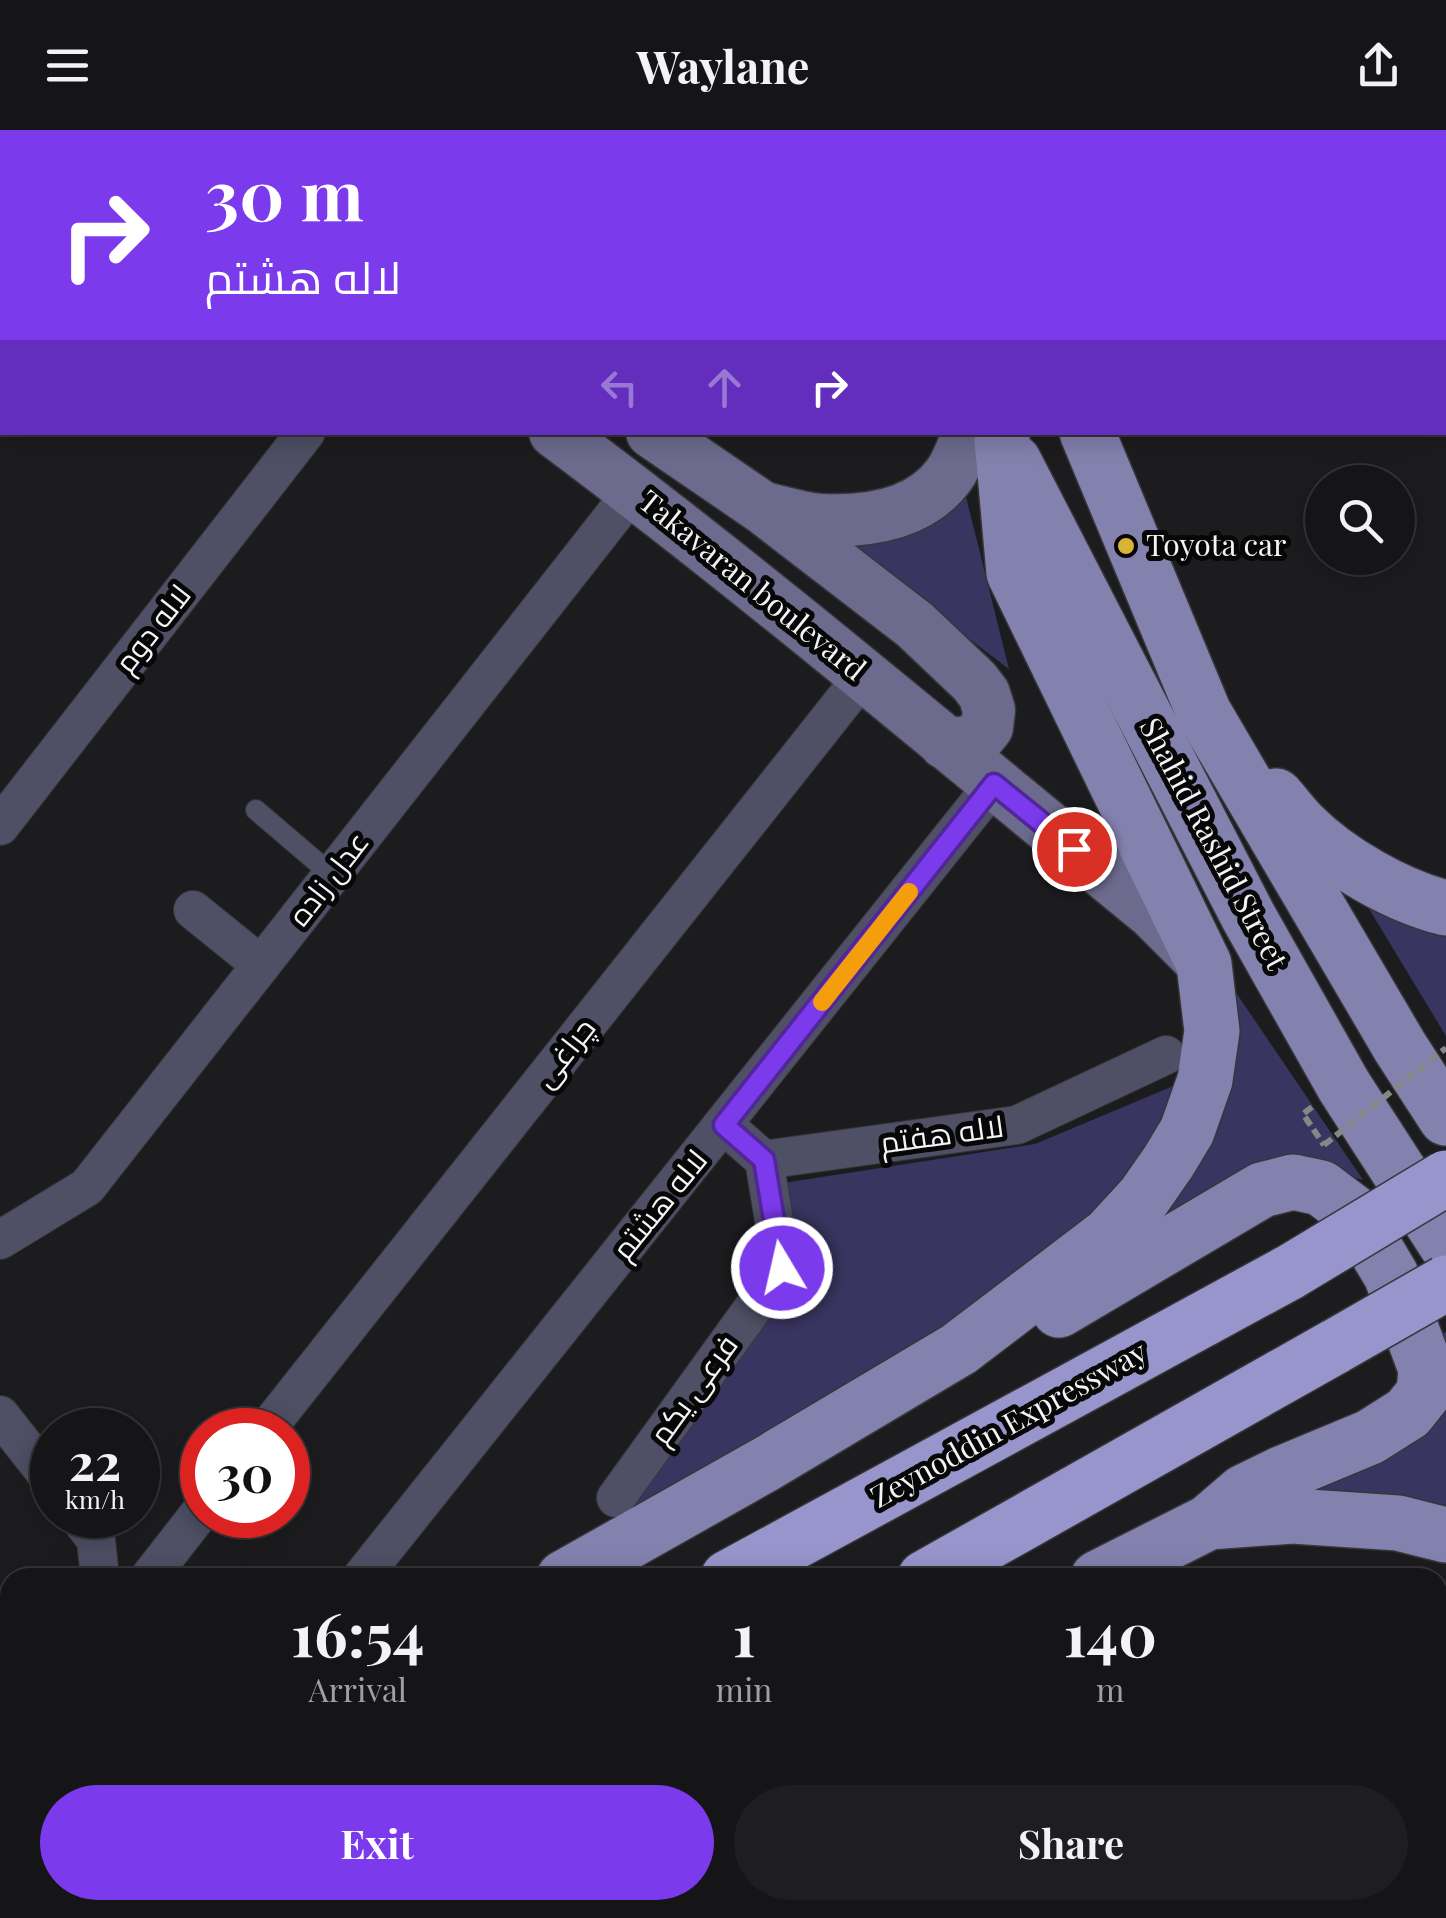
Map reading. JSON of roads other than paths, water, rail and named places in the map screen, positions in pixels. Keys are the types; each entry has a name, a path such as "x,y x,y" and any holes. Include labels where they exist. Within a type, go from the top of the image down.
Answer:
{"highway":[{"name":"Zeynoddin Expressway","path":"746,1568 1290,1272 1446,1178"},
{"path":"942,1568 1446,1283"}],"main road":[{"name":"Takavaran boulevard","path":"559,435 864,675 1154,914 1204,964"},
{"name":"Takavaran boulevard","path":"656,435 763,508 915,625 984,694 989,710 987,727 977,739 945,743"},
{"path":"763,508 818,520 884,516 910,508 930,494 989,435"},
{"path":"582,1568 959,1349 1109,1235 1144,1197 1187,1130 1205,1080 1212,1030 1204,964 1014,573 990,435"},
{"name":"Shahid Rashid Street","path":"991,435 1248,916 1344,1086 1446,1244"},
{"name":"Shahid Rashid Street","path":"1087,435 1204,714 1446,1118"},
{"path":"1204,714 1302,827 1346,862 1399,890 1446,908"},
{"path":"959,1349 1053,1314 1262,1190 1293,1182 1321,1188 1354,1213 1392,1275 1426,1369 1424,1393 1408,1413 1370,1437 1244,1492 1208,1522 1118,1568"},
{"path":"1208,1522 1293,1516 1398,1522 1446,1535"}],"street":[{"name":"لاله دوم","path":"0,826 304,435"},
{"name":"عدل زاده","path":"0,1240 87,1188 633,490"},
{"name":"چراغی","path":"283,1408 864,675"},
{"name":"لاله هشتم","path":"368,1568 994,784"},
{"path":"193,910 261,965"},
{"name":"لاله هفتم","path":"764,1160 1018,1124 1166,1055"},
{"path":"724,1125 764,1160"},
{"name":"فرعی یکم","path":"616,1498 782,1268 764,1160"},
{"path":"0,1415 30,1453"},
{"path":"94,1538 99,1568"},
{"path":"157,1568 180,1538"}],"lane":[{"path":"256,810 332,875"}],"place":[{"name":"Toyota car","path":"1126,546"}]}
